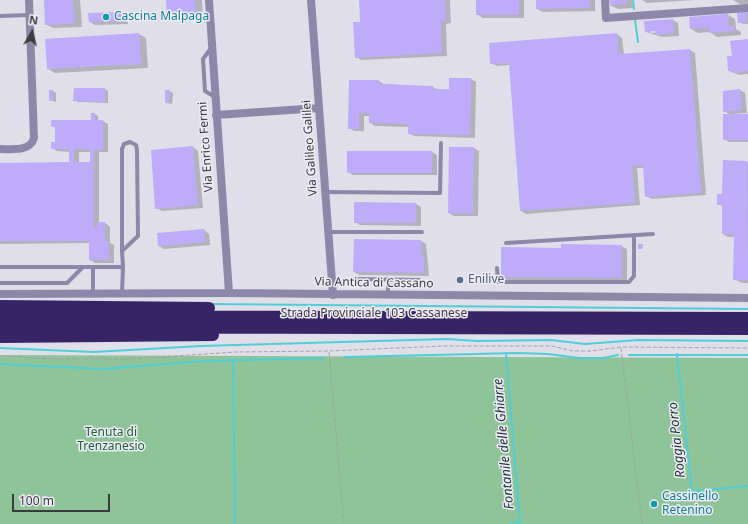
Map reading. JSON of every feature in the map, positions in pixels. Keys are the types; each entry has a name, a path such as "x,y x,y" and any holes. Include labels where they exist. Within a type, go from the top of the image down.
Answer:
{"highway":[{"path":"0,306 362,312 410,317"},
{"name":"Strada Provinciale 103 Cassanese","path":"0,316 748,318"},
{"name":"Strada Provinciale 103 Cassanese","path":"0,327 748,329"},
{"path":"0,337 232,335 428,328"}],"street":[{"path":"0,150 28,147 34,138 28,0"},
{"name":"Via Enrico Fermi","path":"209,0 229,293"},
{"name":"Via Galileo Galilei","path":"311,0 333,295"},
{"path":"605,0 606,18 748,8"},
{"path":"216,115 319,108"},
{"name":"Via Antica di Cassano","path":"0,294 229,293 388,296 748,298"}],"lane":[{"path":"0,16 29,15"},
{"path":"122,251 138,236 137,150 136,145 130,142 124,145 122,150 122,251 123,267 122,294"},
{"path":"325,192 440,193 441,142"},
{"path":"328,232 422,232"},
{"path":"506,243 653,234"},
{"path":"497,268 498,282 627,283 632,280 634,276 634,235"},
{"path":"0,267 123,267"},
{"path":"0,283 67,283 83,267"},
{"path":"93,267 93,294"},
{"path":"354,279 419,280"},
{"path":"388,280 388,296"}],"path":[{"path":"0,356 54,359 128,359 236,352 329,351 442,346 552,346 572,351 591,351 621,347 748,348"},
{"path":"621,347 642,524"},
{"path":"329,351 344,524"}],"green space":[{"name":"Tenuta di Trenzanesio","path":"0,355 748,358 748,524 0,524"}],"building":[{"path":"44,0 73,0 75,23 45,25"},
{"path":"166,0 195,0 196,16 167,17"},
{"path":"359,0 445,0 446,21 441,21 442,53 355,58 353,22 360,22"},
{"path":"476,0 519,0 519,15 476,15"},
{"path":"536,0 590,0 590,8 536,9"},
{"path":"609,0 626,0 626,4 610,5"},
{"path":"746,11 747,22 738,23 737,12"},
{"name":"Cascina Malpaga","path":"123,12 123,21 89,22 88,13"},
{"path":"728,14 729,27 734,26 734,31 709,33 709,28 690,29 689,17"},
{"path":"673,19 674,33 655,35 655,31 645,32 644,21"},
{"path":"139,33 141,64 47,69 45,39"},
{"path":"617,33 619,54 690,49 701,193 645,197 643,165 632,166 635,203 520,211 509,63 490,64 489,43"},
{"path":"748,39 748,71 733,73 732,71 728,71 727,56 732,56 730,41"},
{"path":"449,78 471,78 470,135 408,134 408,124 369,123 369,113 359,113 359,129 348,129 349,80 379,80 379,84 433,86 433,89 449,89"},
{"path":"74,88 105,88 105,102 73,101"},
{"path":"740,89 742,110 723,112 723,91"},
{"path":"49,90 53,90 53,101 49,101"},
{"path":"165,90 170,90 169,103 165,103"},
{"path":"91,113 95,113 95,120 103,120 103,150 94,150 94,228 97,228 97,222 105,222 105,241 108,241 109,260 89,260 89,241 0,241 0,163 69,162 69,149 51,149 51,142 55,142 55,127 51,126 51,120 91,120","holes":["74,149 90,149 90,162 74,162"]},
{"path":"723,114 748,114 748,140 723,140"},
{"path":"193,146 198,205 155,209 151,150"},
{"path":"449,147 474,147 473,214 448,213"},
{"path":"347,151 432,151 432,173 347,173"},
{"path":"723,160 747,161 748,280 733,280 734,234 722,234 722,205 717,205 717,194 722,194"},
{"path":"354,202 416,203 416,223 354,223"},
{"path":"204,229 205,242 158,246 157,233"},
{"path":"354,239 421,240 421,256 424,256 424,273 353,272"},
{"path":"561,244 622,245 622,278 501,277 501,247 561,248"},
{"path":"638,244 643,244 642,249 638,249"}],"waterway":[{"name":"Roggia Porro","path":"633,0 634,9"},
{"name":"Roggia Porro","path":"635,20 638,42"},
{"path":"211,304 748,309"},
{"path":"0,348 94,352 201,346 447,339 477,341 551,340 585,344 638,340 748,341"},
{"name":"Fontanile delle Ghiarre","path":"506,353 520,523 509,524"},
{"path":"345,357 518,353 548,354 579,358 603,358 618,355"},
{"name":"Roggia Porro","path":"677,354 692,491 748,486"},
{"path":"629,355 748,355"},
{"path":"0,364 102,369 205,361 324,358"},
{"path":"233,360 235,524"}],"place":[{"name":"Cascina Malpaga","path":"106,17"},
{"name":"Enilive","path":"460,280"},
{"name":"Cassinello Retenino","path":"654,504"}]}
